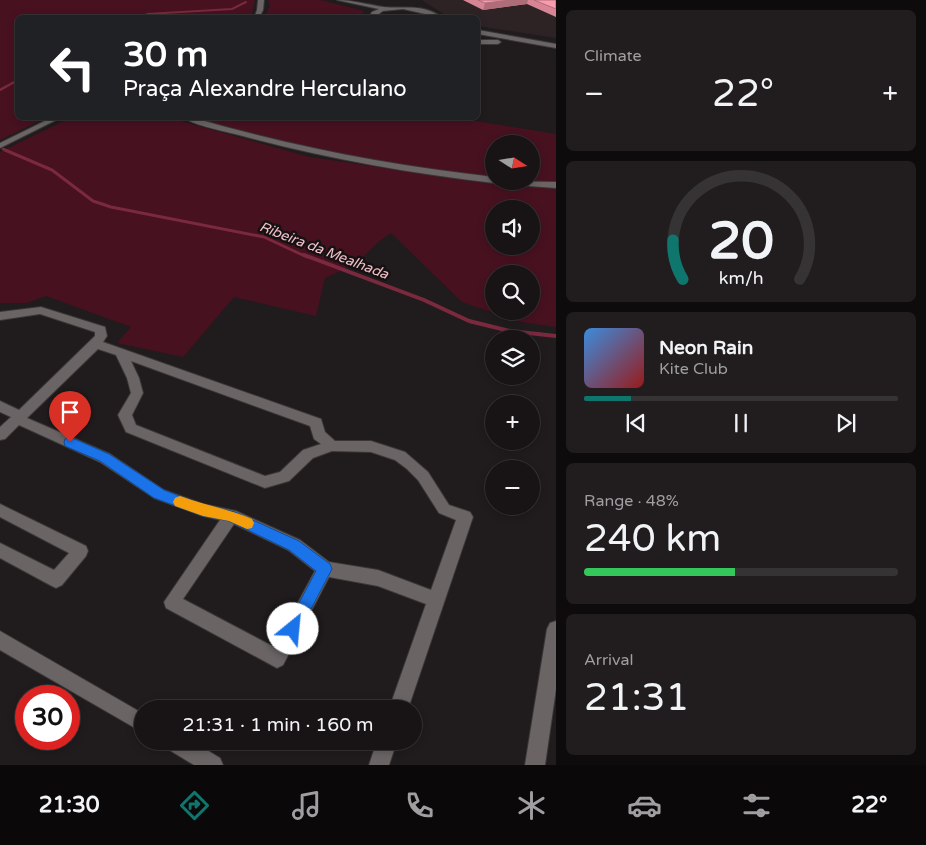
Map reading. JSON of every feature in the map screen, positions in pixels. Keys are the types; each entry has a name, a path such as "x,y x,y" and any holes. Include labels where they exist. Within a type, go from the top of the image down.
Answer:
{"street":[{"path":"258,15 261,0"},
{"path":"337,1 371,15 388,8"},
{"path":"337,1 388,8 400,7 423,10 434,15"},
{"path":"400,7 408,1"},
{"path":"417,2 423,10"},
{"path":"480,30 556,44"},
{"path":"480,42 498,42"},
{"path":"0,146 52,120"},
{"path":"195,120 247,136 332,156 406,169 485,179"},
{"path":"540,184 556,185"},
{"path":"0,316 41,310 101,330 101,336 96,344 0,435"},
{"path":"96,344 223,388 316,423 319,435 332,446"},
{"path":"121,354 129,368 137,392 133,403 125,415 131,428 265,482 284,477 308,454 332,446 358,444 392,452 418,468 436,493 444,509 464,517 401,700"},
{"path":"0,406 19,418 105,458 159,494 203,510 231,516 294,545 325,569 378,578 436,600"},
{"path":"0,510 80,551 56,580 0,550"},
{"path":"231,516 172,602 277,659 325,569"},
{"path":"535,765 556,629"},
{"path":"0,640 134,719"},
{"path":"188,750 213,765"},
{"path":"379,765 384,750"}],"shaded area":[{"path":"0,0 255,0 251,15 15,15 15,120 41,120 0,140"},
{"path":"268,0 321,0 364,11 363,15 265,15 270,6"},
{"path":"422,0 556,0 556,38 480,26 480,15 445,15"},
{"path":"66,120 177,120 310,157 485,182 485,190 540,190 540,187 556,188 556,327 515,320 540,320 540,265 485,265 485,310 462,302 391,233 355,263 325,278 316,316 234,297 183,357 117,343 131,327 46,296 27,303 0,303 0,152"},
{"path":"205,120 470,120 556,134 556,182 540,181 540,135 485,135 485,177 381,162 271,138"}],"building":[{"path":"478,0 511,0 485,3"},
{"path":"534,0 556,0 556,9"}],"waterway":[{"name":"Ribeira da Mealhada","path":"148,15 232,9 246,2"},
{"name":"Ribeira da Mealhada","path":"0,90 15,82"},
{"name":"Ribeira da Mealhada","path":"3,149 8,151"},
{"name":"Ribeira da Mealhada","path":"5,150 52,170 93,201 111,207 264,237 307,257"},
{"name":"Ribeira da Mealhada","path":"304,255 424,300 469,321 510,331 556,336"}],"slow traffic":[{"path":"180,502 203,510 231,516 247,523"}],"route":[{"path":"70,442 105,458 159,494 203,510 231,516 294,545 325,569 293,629"}]}
